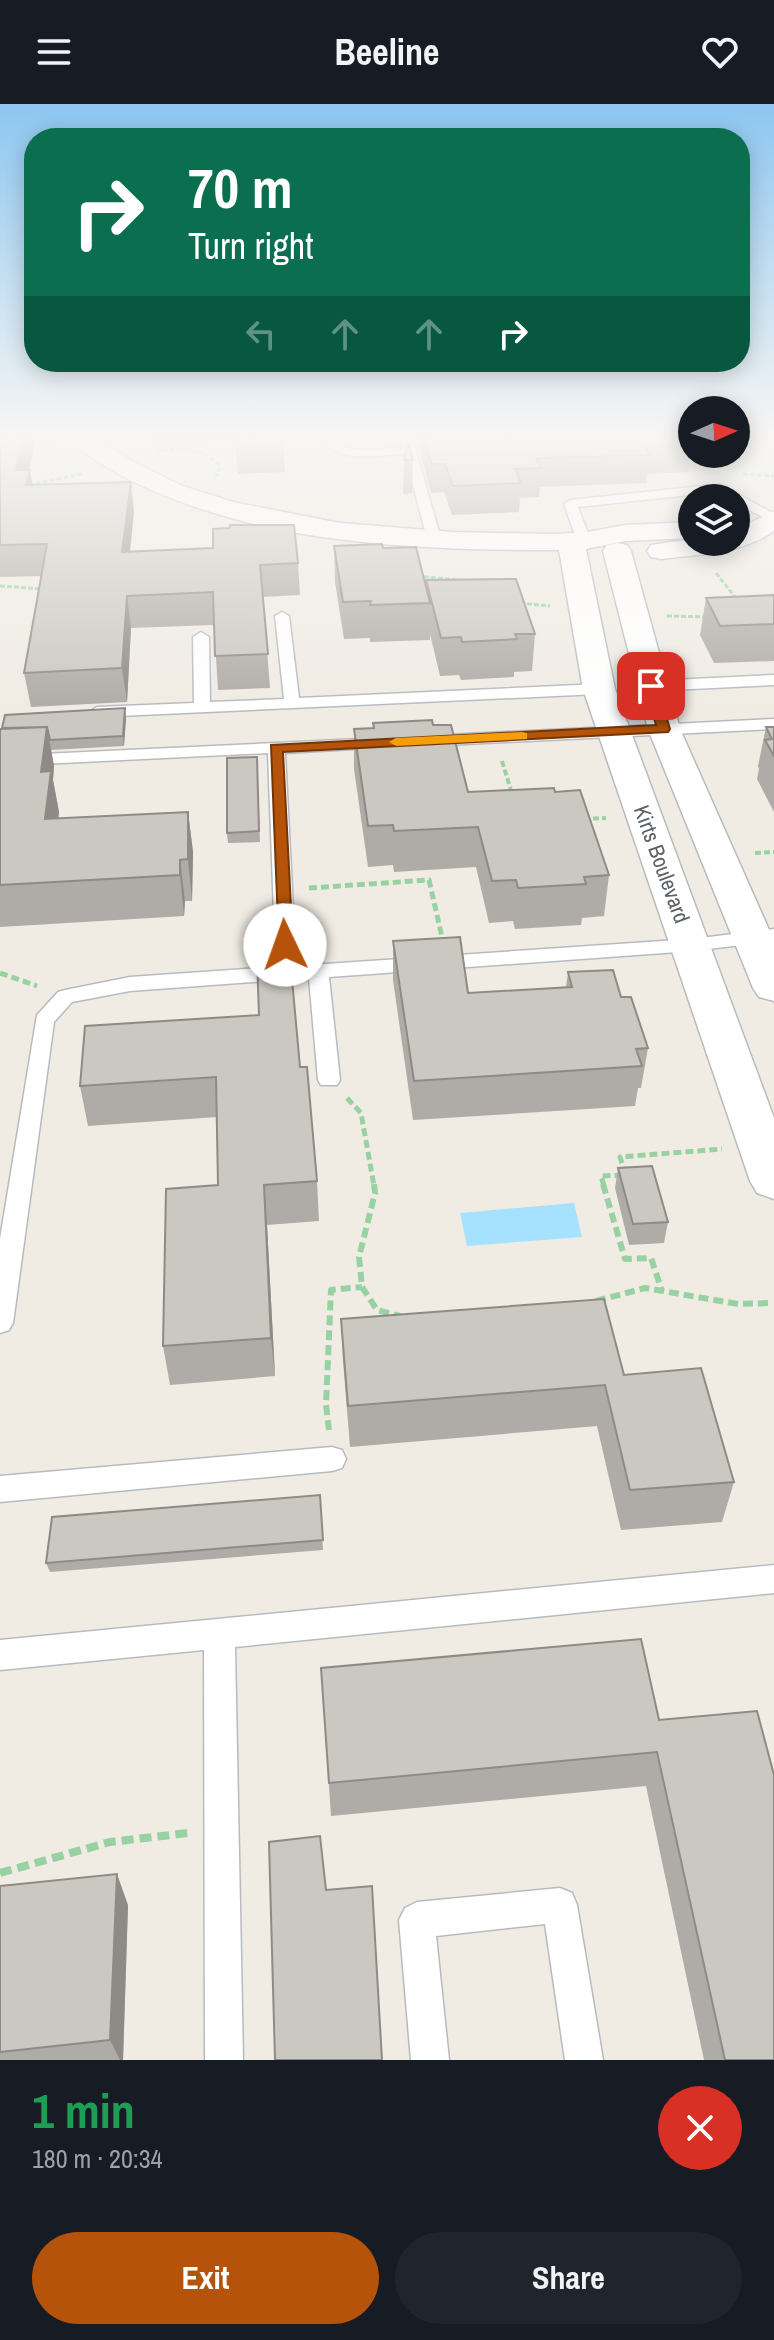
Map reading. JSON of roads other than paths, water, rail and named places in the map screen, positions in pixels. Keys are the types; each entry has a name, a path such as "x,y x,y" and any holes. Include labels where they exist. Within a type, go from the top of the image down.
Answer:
{"street":[{"path":"329,528 434,539 577,541 624,533 678,531"},
{"path":"577,541 617,551 678,549"},
{"name":"Kirts Boulevard","path":"577,541 599,689 774,1181"},
{"path":"617,551 664,729 764,936 774,988"}],"lane":[{"path":"431,528 434,539"},
{"path":"575,528 577,541"},
{"path":"282,616 292,703"},
{"path":"201,637 202,707"},
{"path":"651,686 774,680"},
{"path":"78,713 599,689"},
{"path":"0,761 774,724"},
{"path":"276,748 286,973"},
{"path":"0,1323 44,1020 65,997 130,984 692,945 764,936"},
{"path":"318,971 329,1080"},
{"path":"0,1489 332,1459"},
{"path":"0,1655 774,1579"},
{"path":"219,1633 224,2060"},
{"path":"430,2060 417,1920 560,1905 584,2060"}],"water":[{"path":"574,1203 582,1237 467,1246 460,1213"}]}
